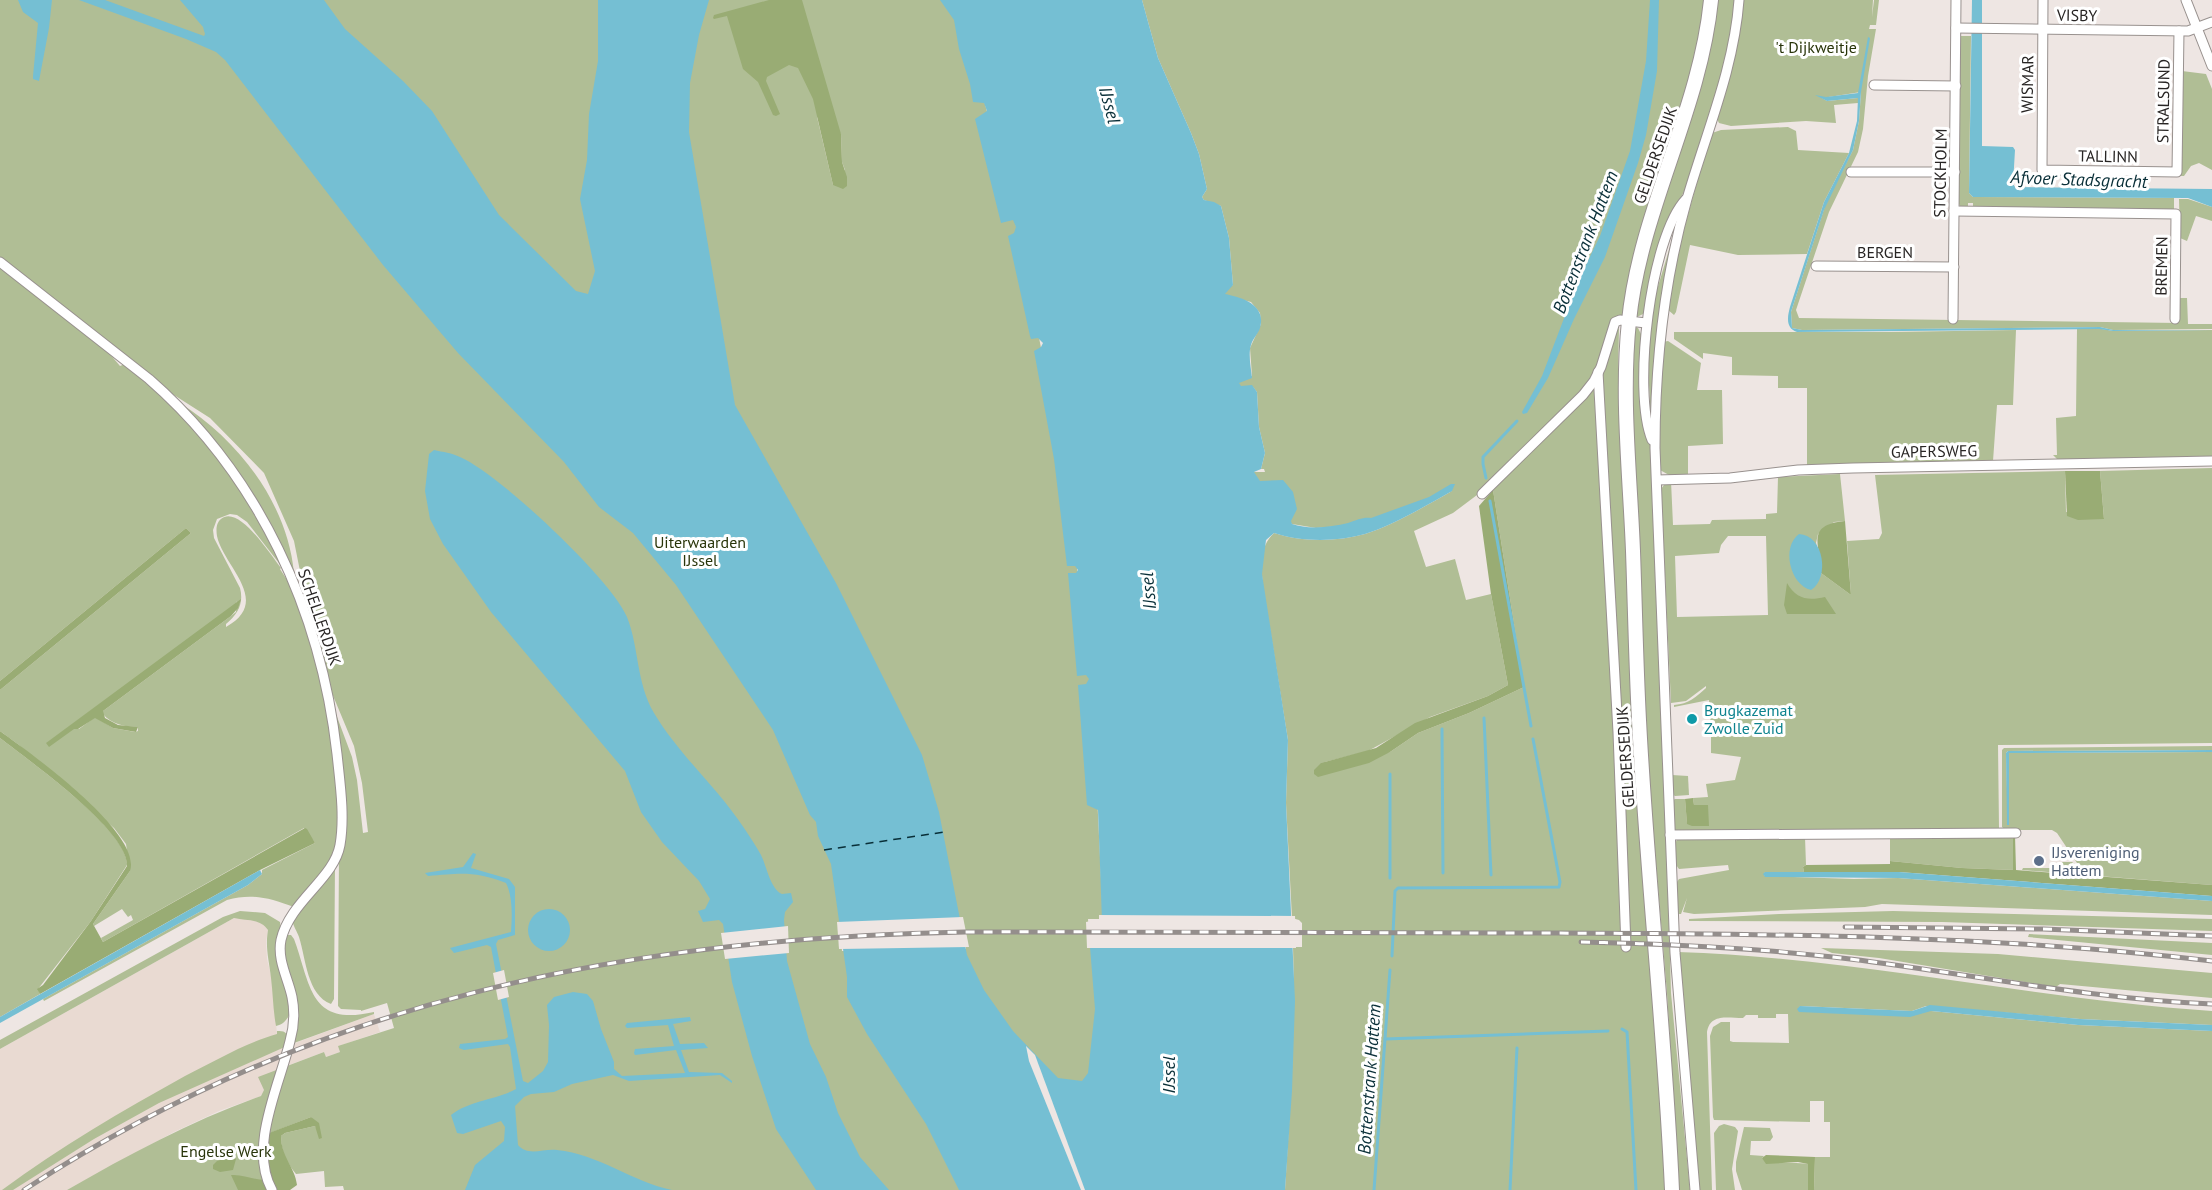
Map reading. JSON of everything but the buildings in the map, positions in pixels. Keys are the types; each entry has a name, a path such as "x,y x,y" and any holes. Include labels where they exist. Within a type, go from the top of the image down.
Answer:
{"main road":[{"name":"GELDERSEDIJK","path":"1672,1190 1660,990 1639,720 1627,403 1629,321 1633,285 1647,232 1698,73 1707,38 1712,0"}],"street":[{"path":"1695,1190 1675,953 1655,448 1657,379 1663,319 1673,258 1688,198 1723,85 1739,0"},
{"name":"STOCKHOLM","path":"1953,318 1959,28 1956,0"},
{"name":"WISMAR","path":"2042,168 2043,0"},
{"path":"2186,0 2212,66"},
{"name":"VISBY","path":"1959,28 2179,31 2197,28 2212,22"},
{"name":"STRALSUND","path":"2177,172 2179,31"},
{"path":"1874,85 1956,86"},
{"name":"TALLINN","path":"2042,168 2042,170 2177,172"},
{"path":"1851,172 1955,172"},
{"path":"1655,448 1647,421 1644,387 1646,323 1662,249 1676,211 1688,198"},
{"name":"BREMEN","path":"1954,211 2176,214 2175,319"},
{"name":"SCHELLERDIJK","path":"0,262 149,379 170,397 208,439 244,486 276,543 303,604 327,689 335,738 340,785 340,842 332,864 291,915 281,941 282,964 294,1011 294,1028 281,1077 271,1102 264,1151 265,1169 272,1190"},
{"name":"BERGEN","path":"1816,266 1954,267"},
{"name":"GELDERSEDIJK","path":"1482,494 1583,396 1598,372 1613,325 1620,320 1629,321"},
{"path":"1629,321 1646,323"},
{"name":"GELDERSEDIJK","path":"1598,372 1618,732 1626,947"},
{"name":"GAPERSWEG","path":"1657,480 1745,477 1821,469 2212,461"},
{"path":"1670,835 2016,832"}],"shaded area":[{"path":"234,918 254,920 263,924 268,930 267,959 272,979 277,1034 283,1047 277,1070 261,1096 219,1111 174,1132 67,1190 0,1190 0,1049"},
{"path":"374,1014 380,1032 339,1046 340,1052 326,1057 324,1052 281,1068 287,1046"}],"green space":[{"name":"Uiterwaarden IJssel","path":"0,0 955,0 995,141 1025,268 1057,439 1083,612 1094,743 1103,919 1088,919 1090,948 1103,949 1096,1190 344,1190 343,1186 325,1187 324,1171 296,1174 289,1165 282,1147 281,1136 315,1126 322,1138 311,1117 270,1133 275,1190 67,1190 162,1139 261,1096 264,1090 258,1077 324,1052 326,1057 340,1052 338,1046 394,1028 387,1003 361,1011 341,1009 338,1006 339,853 342,846 333,706 352,757 363,833 368,832 362,783 354,746 329,686 303,586 294,541 264,473 210,418 163,388 0,258","holes":["817,117 841,134 842,162 845,170 833,185","960,917 966,949 842,951 840,923"]},
{"path":"769,0 802,0 841,134 842,162 847,177 847,186 843,189 833,185 813,99 798,68 789,65 767,77 766,81 780,114 773,115 758,82 743,69 727,16 713,18 714,15"},
{"path":"1142,0 1706,0 1701,42 1624,316 1614,332 1619,328 1618,373 1634,712 1668,1190 1285,1190 1291,1099 1293,947 1302,947 1302,923 1292,918 1286,803 1288,740 1263,586 1263,551 1274,533 1319,540 1365,534 1398,521 1452,491 1365,524 1316,528 1292,524 1255,481 1254,472 1265,472 1261,469 1265,453 1259,427 1257,392 1253,387 1240,390 1237,379 1252,376 1250,348 1261,324 1260,313 1251,302 1239,299 1218,300 1215,291 1233,285 1229,238 1221,206 1204,200 1202,197 1207,189 1199,154 1158,58","holes":["1488,484 1493,490 1524,687 1469,713 1418,733 1390,752 1321,763 1368,751 1430,717 1488,696 1508,685 1491,594 1466,600 1455,559 1426,567 1414,531 1453,513"]},
{"path":"1718,0 1736,0 1724,70 1687,185 1673,214 1643,314 1635,318 1642,269 1707,59"},
{"name":"'t Dijkweitje","path":"1743,0 1873,0 1872,17 1874,0 1879,0 1876,25 1870,25 1869,29 1876,29 1858,152 1829,212 1796,310 1799,318 2179,323 2180,298 2187,298 2188,324 2212,324 2212,329 2113,330 2100,327 1802,330 1792,328 1791,312 1826,203 1853,150 1859,121 1861,92 1822,98 1827,101 1858,98 1858,103 1834,105 1836,123 1806,121 1731,126 1719,123 1717,119 1735,55"},
{"path":"1960,36 1971,36 1969,193 1973,197 2174,198 2174,210 1973,208 1973,203 1968,203 1968,208 1960,206 1958,202"},
{"path":"2182,71 2206,74 2212,89 2212,170 2199,163 2191,166 2184,176 2181,176"},
{"path":"1788,127 1796,131 1798,150 1849,153 1824,202 1807,254 1738,255 1690,245 1674,315 1667,309 1671,287 1686,220 1712,133 1721,130"},
{"path":"2179,199 2188,199 2212,207 2212,221 2196,216 2187,241 2180,238"},
{"path":"1672,240 1657,336 1652,434 1647,352 1656,293"},
{"path":"0,265 103,346 120,366 125,364 161,395 225,465 256,511 282,567 247,522 237,515 230,514 217,519 213,530 214,538 241,593 239,608 226,627 239,617 245,606 245,595 241,583 217,536 218,522 228,516 237,519 254,533 281,568 298,597 314,638 334,756 338,808 337,839 332,858 294,907 260,897 227,900 44,1001 43,999 248,885 262,874 262,870 315,843 304,828 103,942 101,938 133,920 131,915 128,917 122,909 94,926 93,924 130,871 126,844 114,828 0,731 0,690 191,533 186,528 0,681","holes":["237,601 236,612 103,711 103,714 114,723 138,727 138,731 113,728 95,717 79,729 74,728 47,743 236,604"]},
{"path":"1634,327 1638,328 1642,336 1646,424 1652,455 1671,993 1690,1190 1679,1190 1667,993 1647,758 1636,532 1633,412"},
{"path":"2077,329 2212,330 2212,459 2057,459 2053,455 2057,455 2056,418 2076,416"},
{"path":"2016,330 2013,405 1997,405 1993,461 1807,466 1807,388 1778,388 1778,376 1732,375 1732,357 1703,353 1703,359 1674,339 1674,332"},
{"path":"1668,341 1701,363 1697,390 1722,390 1723,444 1688,446 1688,475 1669,475 1660,470 1663,342"},
{"path":"180,403 221,435 256,475 281,522 294,573 248,487 223,453"},
{"path":"2212,468 2212,743 1998,745 1999,828 1996,831 1676,831 1672,801 1685,799 1687,823 1694,805 1693,798 1708,797 1706,784 1735,780 1741,757 1711,753 1709,700 1674,707 1674,705 1692,700 1706,686 1686,701 1671,703 1661,489 1671,481 1673,525 1710,524 1712,520 1766,519 1766,514 1777,513 1778,477 1840,474 1845,521 1834,522 1818,534 1816,543 1821,577 1821,573 1851,595 1847,541 1879,539 1882,533 1875,475 2065,471 2066,512 2104,518 2100,471","holes":["1728,536 1766,536 1768,615 1677,617 1675,556 1719,553 1721,545"]},
{"path":"2065,471 2100,471 2104,519 2078,520 2067,516"},
{"path":"1493,490 1524,687 1469,713 1418,733 1369,763 1318,777 1314,774 1314,770 1321,763 1376,748 1415,723 1488,696 1508,685 1491,594 1479,506"},
{"path":"1845,521 1851,595 1821,573 1818,546 1819,532 1824,527"},
{"path":"186,528 191,533 0,690 0,681"},
{"path":"1787,583 1798,596 1803,598 1825,597 1836,614 1787,614 1784,605"},
{"path":"241,599 238,608 231,616 103,711 105,718 118,725 138,727 136,732 113,728 95,718 78,729 74,729 49,747 46,743"},
{"path":"0,731 81,795 119,836 129,855 130,871 93,924 103,942 305,828 315,843 260,870 40,994 37,989 43,985 91,921 127,866 123,851 112,834 75,797 0,738"},
{"path":"0,738 75,797 95,816 112,834 123,851 127,865 91,921 38,989 40,994 0,1017"},
{"path":"2212,746 2212,750 2008,751 2006,753 2008,825 2009,753 2212,752 2212,885 2022,870 2023,868 2061,868 2062,862 2072,862 2076,865 2077,863 2057,833 2052,830 2005,830 2002,827 2002,750 2004,748"},
{"path":"1672,775 1688,776 1689,795 1675,796 1672,794"},
{"path":"1693,798 1694,805 1708,805 1709,826 1687,824 1685,799"},
{"path":"2013,835 2014,870 1890,861 1890,836"},
{"path":"2013,835 2015,835 2016,870 2212,885 2212,896 1899,872 1804,872 1803,867 1806,865 1890,864 1890,861 2013,870"},
{"path":"1805,837 1804,872 1765,872 1764,876 1898,878 2212,901 2212,915 1882,904 1865,907 1694,914 1683,912 1687,898 1681,914 1676,914 1675,885 1679,879 1729,870 1728,865 1679,869 1673,855 1677,840"},
{"path":"335,863 334,999 331,1004 317,993 312,985 292,919"},
{"path":"240,911 265,913 280,922 291,1011 282,1024 276,1026 274,1014 267,948 268,930 261,923 234,918 0,1049 0,1040 223,917"},
{"path":"1893,911 2212,919 2212,931 1942,922 1689,921 1689,919 1779,914"},
{"path":"2029,934 2212,943 2212,955 2028,937"},
{"path":"286,935 291,935 294,939 310,986 316,998 325,1008 336,1013 353,1015 374,1012 374,1014 294,1043 283,952"},
{"path":"1821,948 1998,954 2212,973 2212,998 2060,984 2056,987 1879,958 1832,953"},
{"path":"1678,952 1812,962 2078,998 2212,1011 2212,1025 2080,1019 1926,1006 1912,1011 1800,1006 1799,1012 1931,1011 2078,1025 2212,1031 2212,1190 1814,1190 1815,1157 1830,1157 1830,1122 1824,1122 1824,1101 1810,1101 1810,1122 1714,1120 1713,1117 1710,1036 1713,1027 1721,1022 1730,1022 1730,1041 1733,1042 1789,1043 1788,1014 1776,1014 1776,1018 1746,1015 1743,1018 1720,1018 1709,1026 1707,1032 1712,1190 1698,1190"},
{"path":"277,1031 286,1034 287,1046 159,1103 94,1139 13,1190 2,1190 69,1144 138,1103 230,1053 277,1034"},
{"path":"311,1117 319,1123 322,1138 319,1139 315,1126 281,1136 283,1150 297,1185 290,1190 275,1190 267,1169 269,1133"},
{"path":"1724,1124 1735,1127 1738,1131 1732,1169 1735,1190 1716,1190 1714,1133 1719,1126"},
{"path":"1744,1127 1770,1128 1773,1137 1770,1141 1751,1141 1750,1155 1764,1156 1762,1158 1773,1162 1808,1164 1808,1190 1742,1190 1736,1171 1736,1162"},
{"path":"1766,1155 1815,1157 1814,1190 1808,1190 1808,1164 1798,1162 1766,1164 1762,1158"},
{"path":"231,1157 236,1159 233,1170 220,1172 213,1169 217,1161"},
{"path":"231,1175 265,1180 269,1190 238,1190"}],"water":[{"path":"18,0 52,0 39,81 33,79 38,23 23,12"},
{"name":"IJssel","path":"79,0 105,0 204,36 203,27 180,0 324,0 345,29 403,81 432,111 499,215 576,291 588,294 595,271 580,199 587,160 589,114 598,61 598,0 709,0 699,35 690,83 689,132 735,405 836,583 922,755 939,812 967,955 984,990 1013,1031 1058,1078 1082,1081 1088,1073 1095,1009 1088,922 1102,921 1098,810 1087,805 1078,685 1086,684 1089,679 1086,675 1077,676 1068,573 1076,573 1078,570 1075,566 1067,566 1054,459 1034,351 1043,343 1038,338 1031,339 1030,336 1008,236 1014,233 1016,227 1013,220 1001,223 975,119 987,111 984,103 973,102 954,20 940,0 1142,0 1158,58 1199,154 1207,189 1202,197 1204,200 1221,206 1229,238 1233,285 1225,294 1251,303 1260,313 1260,328 1250,349 1252,378 1239,383 1241,386 1252,385 1257,392 1259,427 1265,453 1261,469 1254,472 1260,481 1283,480 1293,492 1297,509 1291,521 1292,524 1313,527 1334,526 1371,518 1429,497 1455,484 1452,491 1421,509 1365,534 1319,540 1274,533 1266,540 1262,574 1288,740 1286,803 1295,1001 1285,1190 959,1190 926,1124 867,1034 847,997 847,977 831,864 818,836 816,822 810,815 773,730 676,585 633,533 599,507 564,462 458,353 383,265 225,60 216,52 186,39"},
{"path":"1650,0 1659,0 1657,71 1646,135 1638,163 1605,257 1548,378 1527,413 1523,414 1542,376 1579,279 1600,236 1630,151 1646,61"},
{"path":"1972,0 1982,0 1982,146 2013,147 2015,150 2013,184 2015,187 2212,189 2212,207 2188,198 1973,197 1969,193"},
{"path":"1868,37 1870,38 1861,92 1859,121 1853,150 1824,210 1791,312 1792,328 1802,330 2100,327 2113,330 2212,330 1797,332 1793,330 1788,322 1790,307 1824,202 1849,153 1857,121 1858,98 1827,101 1815,95 1826,97 1858,93"},
{"path":"434,450 460,457 500,483 577,554 617,600 631,628 644,689 654,713 675,743 744,828 761,855 774,887 782,894 791,893 793,902 785,912 784,920 787,961 810,1044 826,1077 838,1113 860,1157 889,1190 816,1190 776,1129 752,1056 732,982 723,924 719,920 703,922 698,911 705,909 710,899 699,881 662,842 641,812 625,771 491,612 443,544 430,519 425,491 429,454"},
{"path":"1799,534 1814,541 1822,558 1821,576 1811,590 1798,581 1790,565 1790,548 1793,540"},
{"path":"2212,750 2212,752 2009,753 2009,825 2007,825 2006,753 2008,751"},
{"path":"473,853 476,854 471,868 509,879 515,887 515,935 498,940 496,944 523,1081 528,1083 543,1071 548,1062 547,1005 554,997 573,992 587,994 593,1001 614,1062 614,1069 622,1076 685,1073 676,1050 635,1055 634,1053 635,1049 674,1046 668,1025 627,1028 625,1026 627,1023 690,1017 691,1021 673,1024 680,1044 704,1043 708,1048 681,1050 689,1072 722,1073 732,1081 732,1083 720,1075 629,1081 613,1075 572,1084 554,1092 531,1094 515,1106 518,1145 526,1151 557,1150 587,1157 643,1181 672,1190 465,1190 475,1165 504,1141 505,1127 501,1121 463,1134 457,1133 451,1115 466,1106 516,1089 508,1044 464,1050 459,1048 460,1044 508,1037 491,947 487,945 454,953 450,948 511,932 511,901 506,883 476,875 428,876 425,873 463,867"},
{"path":"260,870 262,874 248,885 0,1023 0,1017"},
{"path":"1765,872 1899,872 2212,896 2212,901 1898,878 1765,877 1763,874"},
{"path":"549,909 564,915 570,930 564,945 549,951 534,945 528,930 534,915"},
{"path":"1930,1005 2080,1019 2212,1025 2212,1031 2078,1025 1931,1011 1910,1017 1799,1012 1797,1009 1800,1006 1912,1011"}],"pier":[{"path":"1099,915 1295,916 1296,948 1087,948 1086,922 1099,919"},
{"path":"963,917 969,947 839,949 837,922"},
{"path":"788,926 789,953 725,959 721,933"},
{"path":"504,970 509,997 498,1000 493,973"},
{"path":"1026,1046 1035,1055 1085,1190 1081,1190 1029,1061"}],"waterway":[{"name":"Bottenstrank Hattem","path":"1486,478 1483,457 1517,421"},
{"name":"Bottenstrank Hattem","path":"1490,501 1531,726"},
{"path":"1484,718 1491,875"},
{"path":"1442,729 1443,873"},
{"name":"Bottenstrank Hattem","path":"1392,956 1395,891 1398,888 1559,887 1560,882 1533,739"},
{"path":"1390,774 1390,878"},
{"name":"Bottenstrank Hattem","path":"1374,1190 1390,970"},
{"path":"1622,1029 1627,1032 1636,1190"},
{"path":"1385,1039 1608,1031"},
{"path":"1510,1190 1517,1048"}],"ferry route":[{"path":"824,850 944,832"}],"railway":[{"path":"1845,927 2043,929 2212,936"},
{"path":"24,1190 134,1125 245,1071 359,1027 475,992 593,966 714,948 838,937 965,932 1705,934 1874,937 2043,945 2212,961"},
{"path":"1581,942 1716,947 1817,955 2076,992 2212,1004"}],"place":[{"name":"Brugkazemat Zwolle Zuid","path":"1692,719"},
{"name":"IJsvereniging Hattem","path":"2039,861"}],"water label":[{"name":"Afvoer Stadsgracht","path":"2079,179"}],"park label":[{"name":"Engelse Werk","path":"226,1151"}]}
